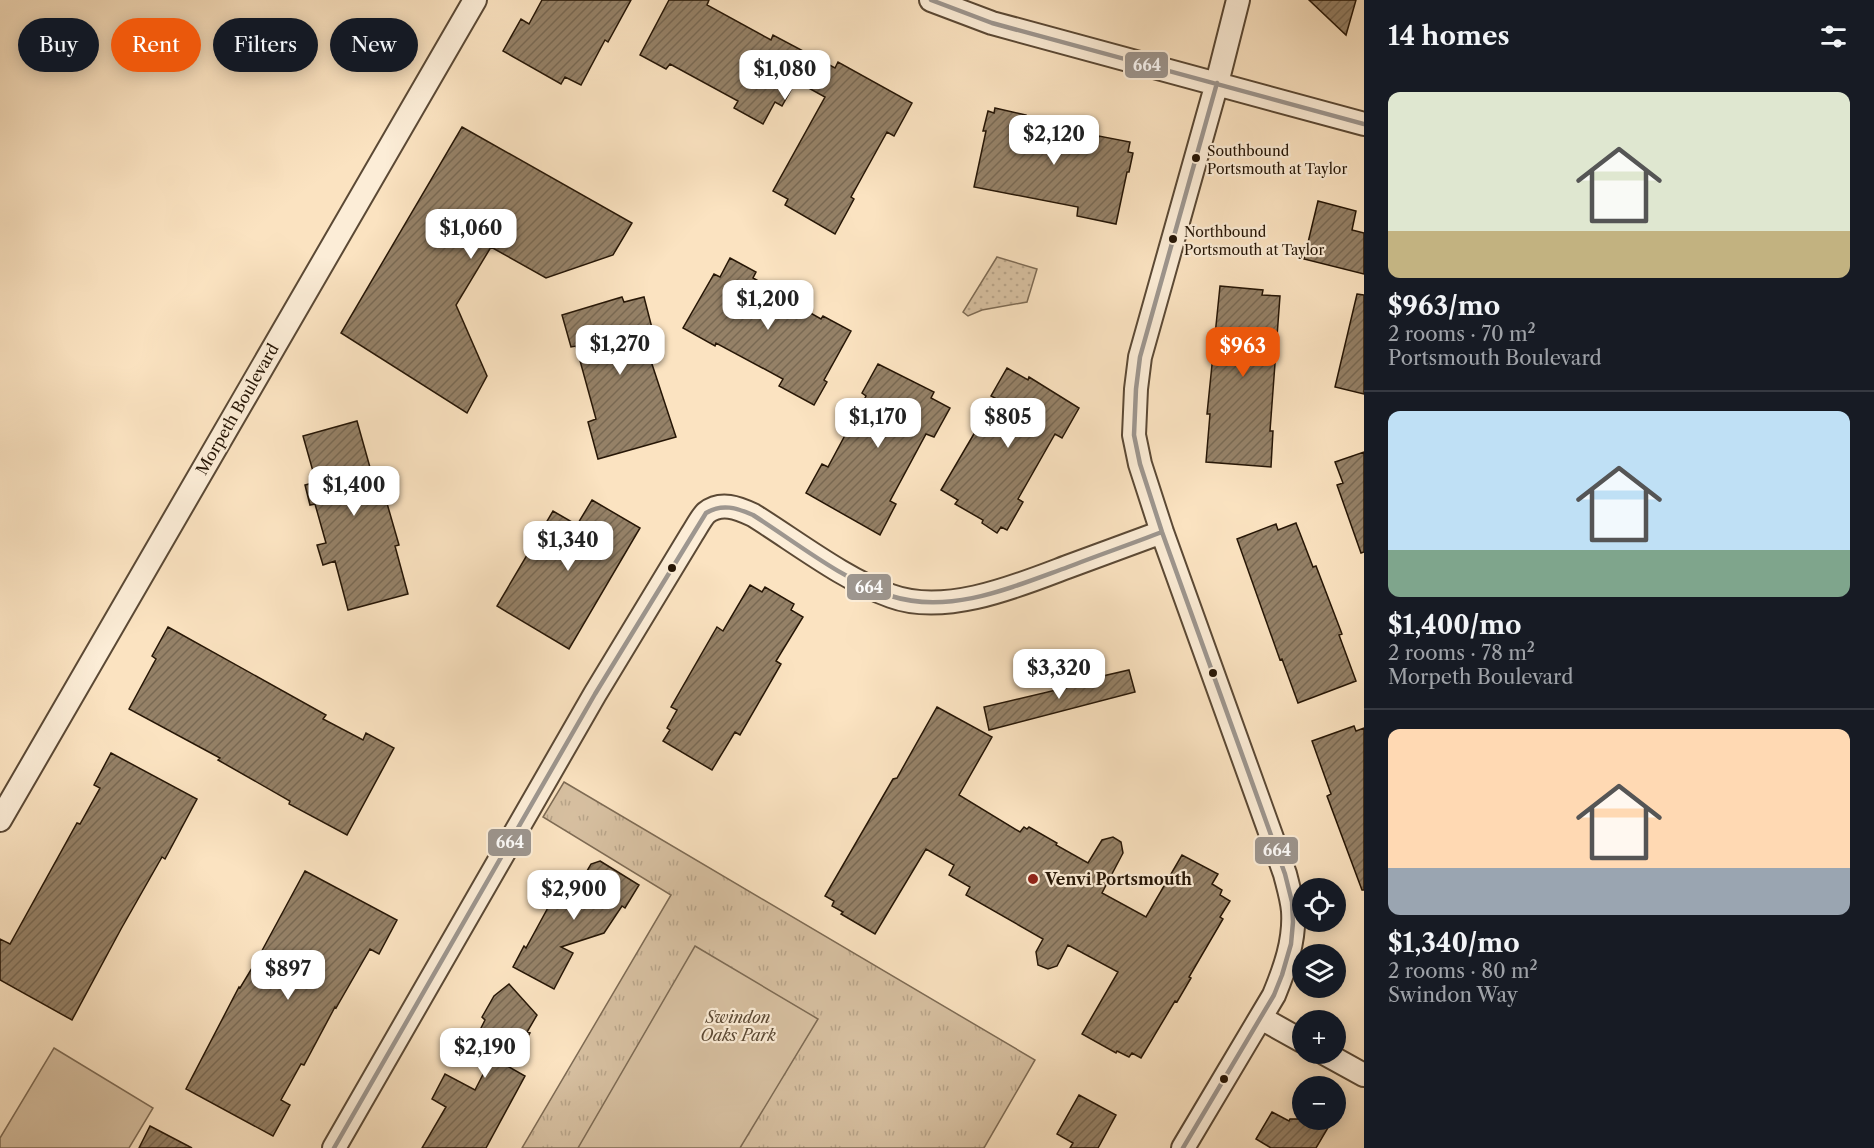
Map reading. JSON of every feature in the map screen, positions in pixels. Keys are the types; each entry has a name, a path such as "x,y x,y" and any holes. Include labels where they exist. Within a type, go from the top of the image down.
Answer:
{"street":[{"name":"Morpeth Boulevard","path":"0,820 476,0"},
{"path":"931,0 992,23 1364,124"},
{"path":"1183,1148 1274,995 1284,972 1290,949 1293,909 1281,863 1162,532 1140,464 1134,435 1140,357 1238,0"},
{"path":"334,1148 595,694 706,513 721,507 736,507 753,515 860,582 892,597 919,601 951,601 989,595 1162,532"},
{"path":"1261,1018 1292,1035"},
{"path":"1344,1064 1364,1075"}],"green space":[{"path":"997,257 1037,269 1027,302 982,310 968,316 963,312"},
{"name":"Swindon Oaks Park","path":"564,782 1035,1060 984,1148 522,1148 671,895 543,817"},
{"path":"695,946 818,1019 740,1148 578,1148"},
{"path":"54,1048 153,1108 129,1148 0,1148 0,1138"}],"building":[{"path":"542,0 631,0 608,42 605,40 581,85 565,77 561,84 503,51 521,19 529,24"},
{"path":"669,0 709,0 707,5 771,40 773,35 835,68 838,62 912,103 894,136 887,132 851,197 854,199 835,234 785,205 788,199 773,191 825,97 796,81 782,106 775,102 763,124 734,108 738,101 670,64 666,69 640,55"},
{"path":"1309,0 1356,0 1346,35"},
{"path":"995,108 1026,115 1024,122 1060,129 1059,131 1098,139 1099,136 1130,142 1128,152 1133,153 1116,224 1077,216 1078,207 974,187 988,111 994,113"},
{"path":"462,127 632,223 613,255 546,278 491,247 456,305 487,376 467,413 341,333"},
{"path":"1318,201 1356,211 1352,230 1364,233 1364,274 1304,259"},
{"path":"730,258 756,272 753,278 776,291 775,293 821,319 823,316 851,331 824,380 827,382 814,405 779,386 783,379 683,328 714,274 720,277"},
{"path":"1220,286 1263,290 1262,295 1280,296 1270,431 1273,431 1271,467 1206,462 1210,414 1207,414"},
{"path":"1357,294 1364,295 1364,394 1335,387"},
{"path":"622,297 624,302 644,297 652,328 645,330 653,354 649,355 676,437 598,459 588,422 596,419 576,346 571,347 562,315"},
{"path":"878,364 934,392 931,398 950,408 934,437 926,434 890,501 896,504 880,535 806,493 822,464 828,467 866,396 862,393"},
{"path":"1007,368 1028,380 1029,377 1079,408 1062,438 1055,434 1018,499 1023,502 1007,530 1001,527 997,533 982,523 983,520 955,504 958,500 941,490 995,398 991,396"},
{"path":"357,421 371,471 383,468 387,484 382,486 399,545 395,546 408,594 348,610 335,561 323,565 317,545 326,543 315,504 310,505 305,485 316,482 303,436"},
{"path":"1364,452 1364,552 1361,553 1337,485 1343,483 1335,462"},
{"path":"592,500 640,528 569,649 497,606 553,511 577,525"},
{"path":"1296,523 1313,567 1316,566 1342,634 1339,635 1356,681 1298,703 1282,659 1280,660 1237,539 1276,524 1278,530"},
{"path":"750,585 762,592 765,587 794,604 791,610 803,617 776,661 781,664 740,735 735,732 712,770 663,741 670,730 667,728 677,710 671,707 717,627 723,631"},
{"path":"168,627 326,715 323,719 363,740 366,733 394,748 347,835 289,804 290,801 218,760 220,758 129,709 156,659 152,656"},
{"path":"1129,670 1135,692 989,730 984,707 1086,683 1085,680"},
{"name":"Venvi Portsmouth","path":"937,707 992,737 959,795 1020,832 1024,827 1027,829 1029,827 1088,863 1102,840 1113,837 1121,842 1123,853 1102,893 1146,917 1182,855 1218,874 1212,884 1222,890 1220,895 1230,901 1220,917 1223,919 1177,1002 1175,1001 1141,1058 1132,1053 1129,1057 1117,1051 1116,1053 1082,1034 1118,972 1068,945 1057,966 1048,969 1038,965 1036,952 1043,939 966,895 970,887 949,875 954,865 926,849 875,934 841,914 843,912 832,906 834,901 825,896"},
{"path":"1354,726 1356,731 1364,728 1364,890 1362,890 1327,796 1331,794 1312,741"},
{"path":"111,753 197,799 165,859 162,857 121,929 72,1020 0,980 0,939 10,944 77,823 80,824 100,788 94,785"},
{"path":"600,861 639,885 625,908 622,906 604,933 561,947 573,953 554,989 513,967 524,946 526,948 563,880 577,888 591,864"},
{"path":"305,871 397,920 379,954 370,949 304,1065 301,1064 281,1100 290,1105 273,1136 186,1089 239,987 258,958"},
{"path":"509,984 537,1015 527,1032 530,1033 509,1067 525,1076 486,1148 422,1148 446,1107 432,1099 445,1074 475,1090 495,1051 475,1040 485,1020 482,1017 494,996"},
{"path":"1079,1095 1116,1115 1098,1148 1070,1148 1073,1143 1057,1134"},
{"path":"1272,1112 1289,1121 1292,1119 1292,1130 1327,1130 1316,1148 1271,1148 1256,1139"},
{"path":"150,1126 192,1148 139,1148"}],"transit line":[{"name":"664","path":"931,0 992,23 1364,124"},
{"name":"664","path":"1183,1148 1274,995 1291,944 1293,922 1292,902 1285,874 1162,532 1140,464 1134,435 1140,357 1217,83"},
{"name":"664","path":"334,1148 595,694 706,513 724,507 747,512 820,560 873,589 913,601 936,602 981,596 1003,590 1162,532"}],"place":[{"name":"Southbound Portsmouth at Taylor","path":"1196,158"},
{"name":"Northbound Portsmouth at Taylor","path":"1173,239"},
{"name":"Venvi Portsmouth","path":"1033,879"}]}
